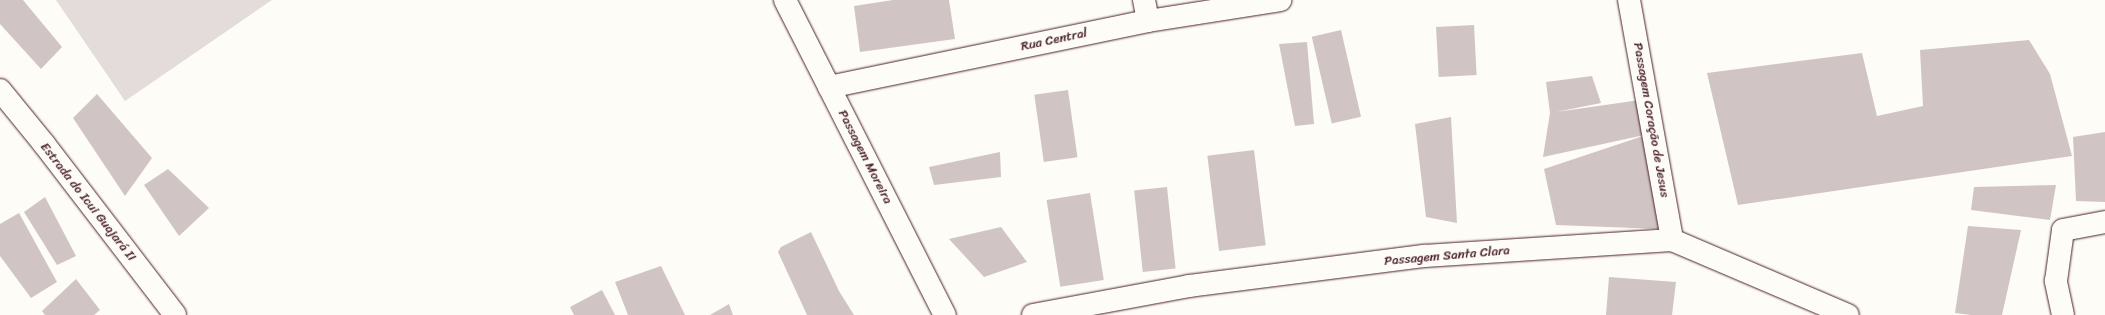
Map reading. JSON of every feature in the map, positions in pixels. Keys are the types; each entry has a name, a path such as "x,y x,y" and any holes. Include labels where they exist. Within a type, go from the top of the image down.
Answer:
{"street":[{"name":"Passagem Moreira","path":"784,0 945,315"},
{"name":"Rua Central","path":"829,87 1146,10 1280,0"},
{"name":"Passagem Coração de Jesus","path":"1629,0 1672,240"},
{"name":"Estrada do Icui Guajará II","path":"0,90 44,144 175,315"},
{"path":"2063,315 2056,281 2063,230 2105,222"},
{"name":"Passagem Santa Clara","path":"1033,315 1189,286 1424,256 1672,240 1848,315"}],"shaded area":[{"path":"56,0 272,0 125,101"}],"building":[{"path":"0,0 23,0 62,47 41,69 0,24"},
{"path":"893,0 949,0 955,39 860,52 854,6"},
{"path":"1474,25 1477,75 1439,77 1436,27"},
{"path":"1341,30 1361,117 1332,123 1312,37"},
{"path":"2029,40 2050,74 2072,156 1738,205 1707,73 1862,53 1877,116 1923,106 1920,50"},
{"path":"1307,42 1314,124 1295,126 1279,44"},
{"path":"1592,76 1601,103 1556,112 1640,100 1651,134 1659,229 1556,225 1544,169 1649,134 1543,157 1550,113 1546,82"},
{"path":"1068,90 1077,157 1044,162 1034,95"},
{"path":"97,94 152,158 125,196 73,118"},
{"path":"1451,117 1457,223 1426,217 1415,124"},
{"path":"2105,132 2105,202 2076,201 2073,137"},
{"path":"1254,150 1266,245 1219,251 1207,156"},
{"path":"1000,152 1001,177 934,185 929,167"},
{"path":"168,169 209,208 179,236 144,185"},
{"path":"2056,185 2050,220 1971,210 1974,187"},
{"path":"1167,187 1176,269 1143,272 1134,190"},
{"path":"1090,193 1104,280 1060,287 1047,200"},
{"path":"45,197 76,256 57,265 24,212"},
{"path":"19,213 57,282 31,298 0,256 0,224"},
{"path":"1968,226 2021,230 2002,315 1971,315 1955,313"},
{"path":"1001,227 1027,262 984,277 949,239"},
{"path":"811,232 839,291 854,315 807,315 778,252 781,247"},
{"path":"661,266 685,315 628,315 615,282"},
{"path":"1609,277 1676,282 1672,315 1606,315"},
{"path":"76,279 100,310 94,315 45,315 42,311"},
{"path":"602,290 615,315 574,315 570,307"},
{"path":"729,304 733,315 710,315"}]}
